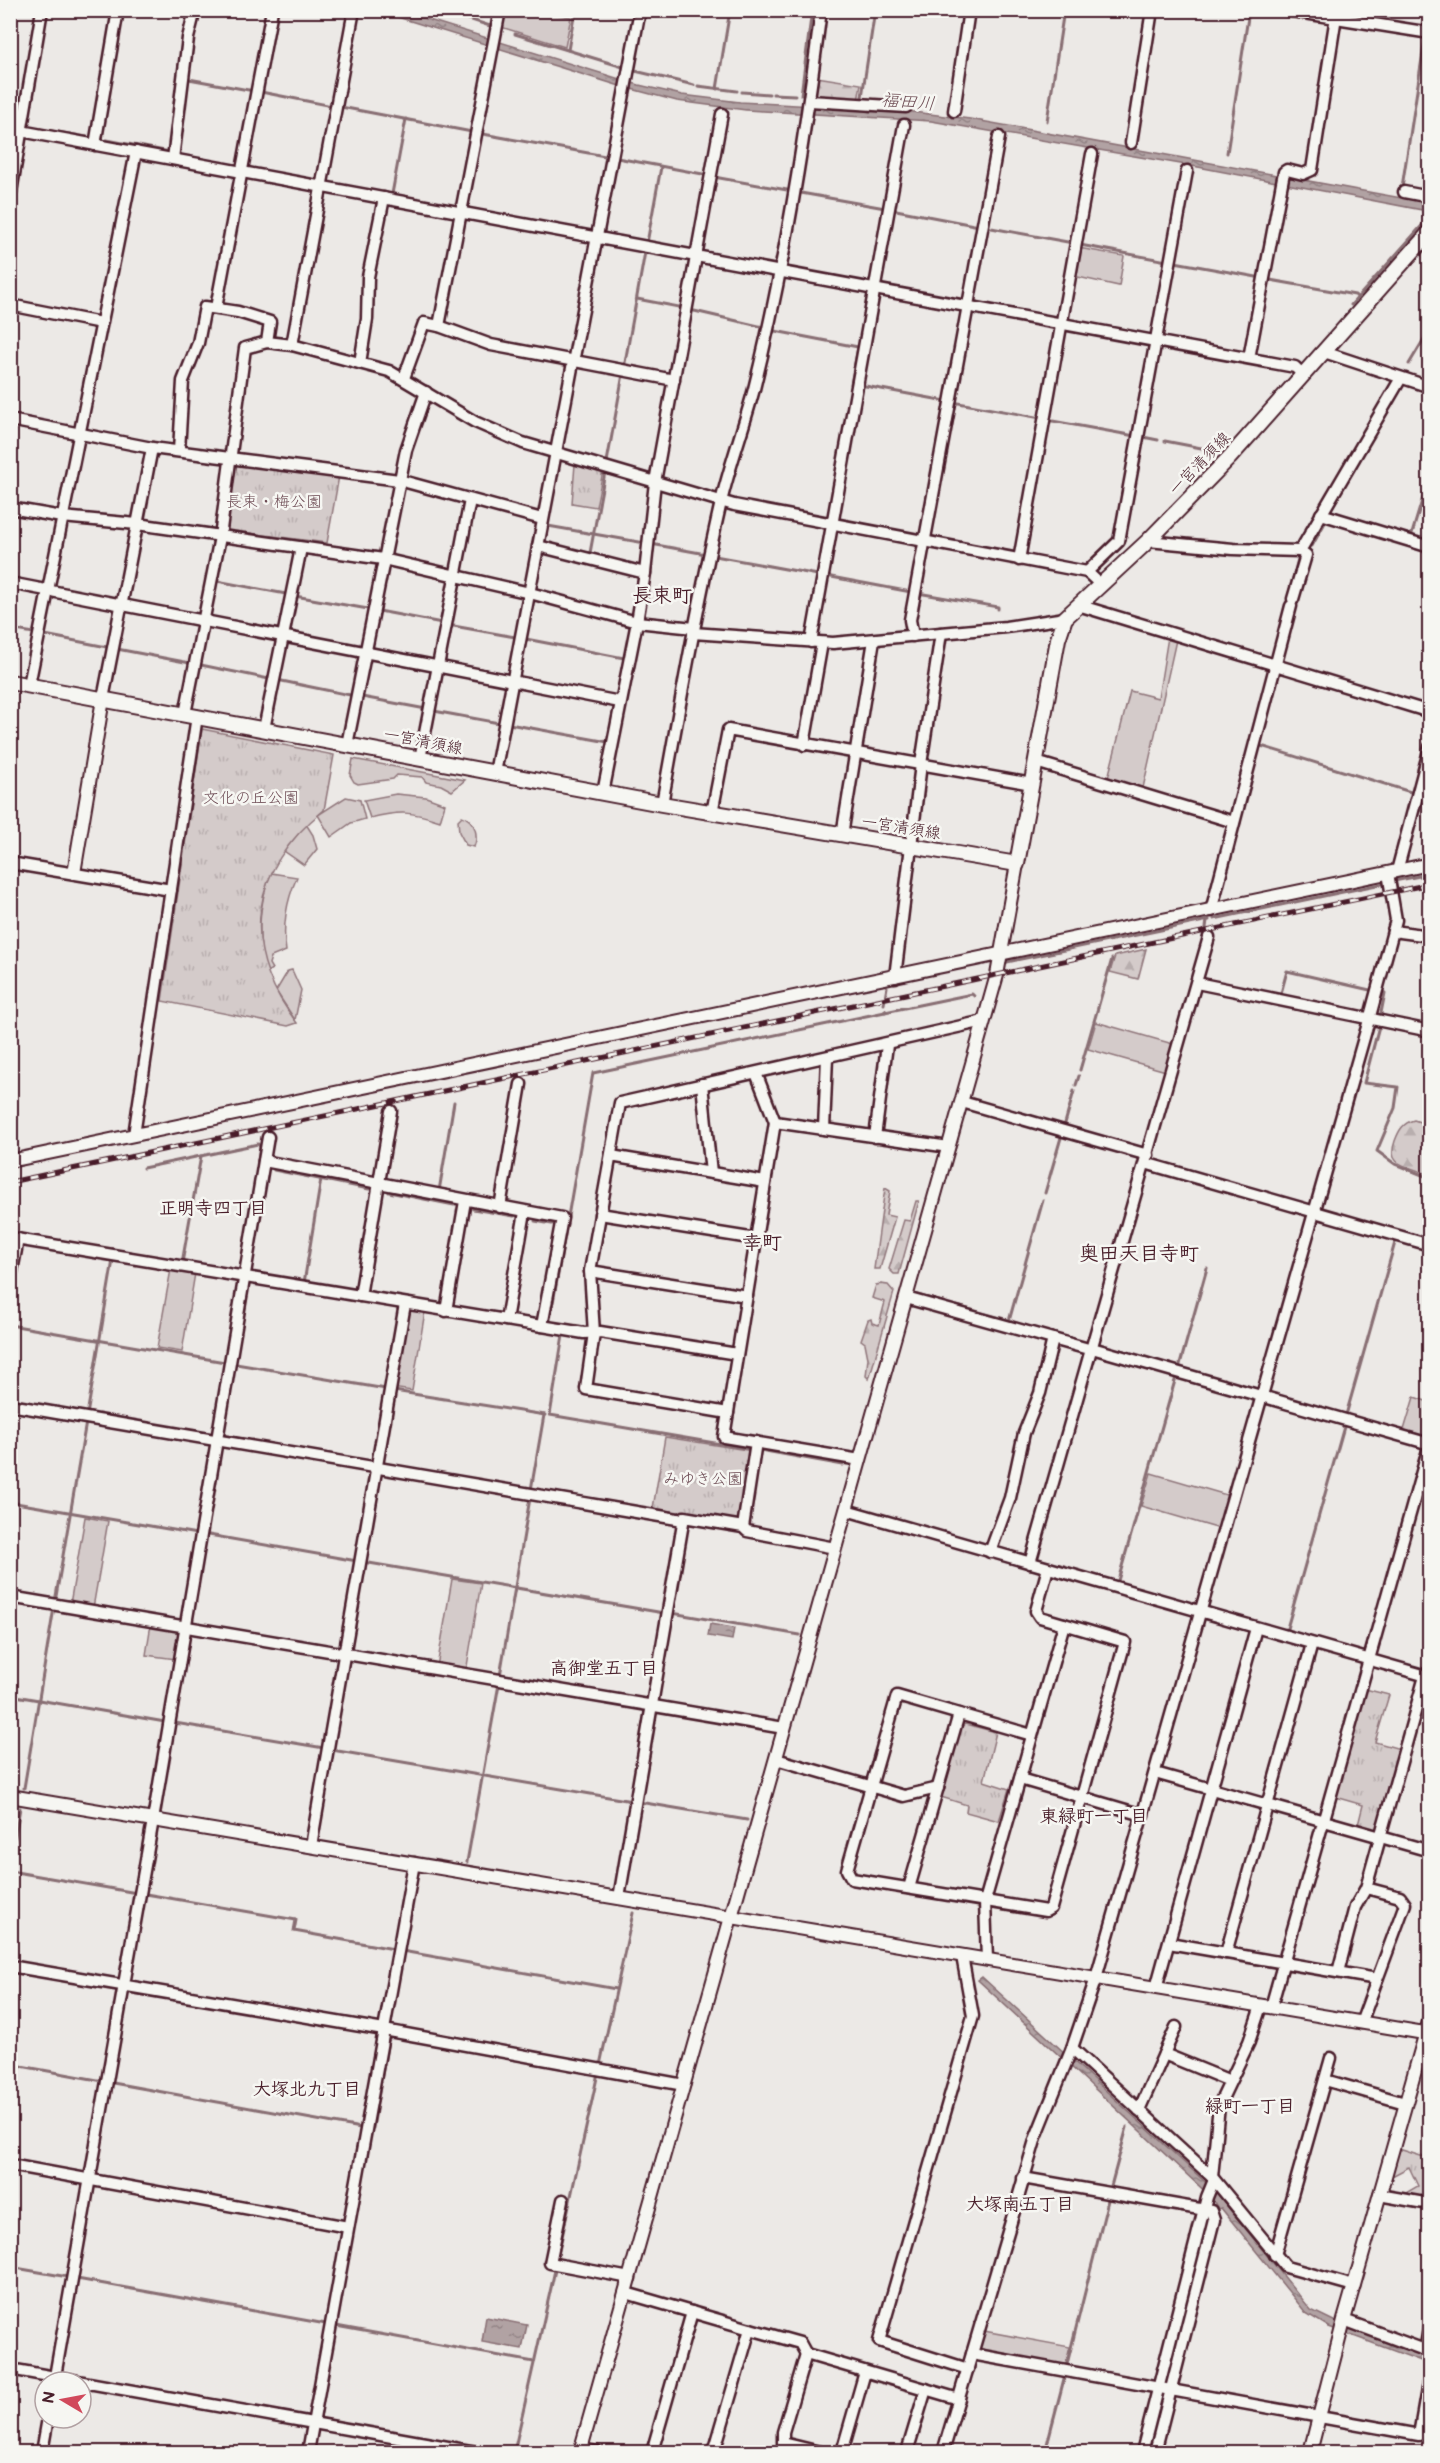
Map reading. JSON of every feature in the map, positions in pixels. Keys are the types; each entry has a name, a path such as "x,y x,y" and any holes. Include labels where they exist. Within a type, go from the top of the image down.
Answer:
{"main road":[{"name":"一宮清須線","path":"10,682 662,804 1017,864 1058,639 1065,618 1148,540 1230,457 1430,232"}],"street":[{"path":"10,198 42,10"},
{"path":"95,145 118,10"},
{"path":"173,159 188,38 195,10"},
{"path":"216,308 272,10"},
{"path":"292,345 354,10"},
{"path":"439,326 500,10"},
{"path":"495,773 595,237 640,10"},
{"path":"662,804 694,631 722,501 754,390 780,270 810,101 822,10"},
{"path":"954,111 969,10"},
{"path":"1131,143 1152,10"},
{"path":"1286,10 1336,14 1430,33"},
{"path":"1249,358 1284,174 1287,170 1303,174 1312,170 1336,14"},
{"path":"810,101 906,107"},
{"path":"603,793 637,622 655,482 722,114"},
{"path":"804,745 831,525 904,125"},
{"path":"10,129 1249,358 1295,367 1303,375"},
{"path":"913,636 910,620 999,137"},
{"path":"29,685 136,152"},
{"path":"1019,560 1092,154"},
{"path":"1087,572 1119,541 1187,171"},
{"path":"1404,192 1430,197"},
{"path":"360,363 367,319 369,277 384,198"},
{"path":"10,305 101,323"},
{"path":"179,451 183,381 198,343 205,307 244,314 270,322 267,342"},
{"path":"404,378 424,323 439,326 491,345 674,380"},
{"path":"134,1134 171,890 191,715 204,621 220,537 245,348 267,342 292,345 389,371 475,422 523,443 722,501 831,525 1087,572 1101,585"},
{"path":"1323,352 1430,387"},
{"path":"1300,551 1401,378"},
{"path":"347,745 399,480 406,450 426,392"},
{"path":"10,420 152,447 399,480 542,519"},
{"path":"74,873 120,604 152,447"},
{"path":"420,759 470,500"},
{"path":"10,508 62,518 137,524 383,559 530,593 637,622 694,631 816,642 874,640 1006,627 1065,618"},
{"path":"1320,514 1430,547"},
{"path":"1148,540 1233,549 1300,551 1306,555 1211,910"},
{"path":"538,546 645,573"},
{"path":"264,729 300,548"},
{"path":"10,583 620,702"},
{"path":"1078,605 1430,712"},
{"path":"895,977 921,764 941,633"},
{"path":"842,836 874,640"},
{"path":"712,813 728,730 1032,784"},
{"path":"943,2452 1023,2178 1036,2137 1069,2055 1096,1978 1155,1773 1396,920 1392,872 1430,747"},
{"path":"1036,762 1234,822"},
{"path":"10,863 171,890"},
{"path":"597,2452 581,2451 962,1102 1001,956 1017,864"},
{"path":"10,1161 1001,956 1430,864"},
{"path":"1393,930 1430,936"},
{"path":"1030,1563 1209,937"},
{"path":"1197,983 1430,1032"},
{"path":"728,1413 586,1389 594,1333 590,1271 620,1103 887,1045 984,1021"},
{"path":"874,1137 887,1045"},
{"path":"824,1129 827,1057"},
{"path":"756,1073 775,1122 724,1437 860,1460"},
{"path":"500,1207 521,1084"},
{"path":"702,1084 711,1173"},
{"path":"962,1102 1314,1212 1430,1245"},
{"path":"360,1296 391,1111"},
{"path":"775,1122 949,1147"},
{"path":"57,2370 153,1820 268,1137"},
{"path":"611,1156 765,1182"},
{"path":"264,1161 562,1218 542,1326"},
{"path":"446,1311 465,1201"},
{"path":"507,1320 525,1212"},
{"path":"600,1214 756,1239"},
{"path":"10,1282 14,1239 446,1311 737,1354"},
{"path":"590,1271 747,1296"},
{"path":"906,1298 1429,1444 1284,1963 1266,2007 1219,2105 1213,2181 1142,2452"},
{"path":"311,1846 405,1304"},
{"path":"990,1552 1010,1498 1024,1432 1040,1393 1053,1339"},
{"path":"10,1405 683,1520 684,1517 743,1527 747,1531 835,1548"},
{"path":"743,1527 756,1442"},
{"path":"846,1510 1427,1677 1366,1888 1355,1907 1338,1972"},
{"path":"620,1898 683,1520"},
{"path":"1032,1735 897,1696 847,1870 852,1879 1046,1911 1051,1908 1125,1642 1040,1617 1036,1611 1048,1568"},
{"path":"10,1597 784,1728"},
{"path":"987,1960 985,1901 1064,1624"},
{"path":"1156,1988 1256,1628"},
{"path":"1226,1953 1312,1644"},
{"path":"909,1888 959,1714"},
{"path":"776,1759 904,1796 938,1788"},
{"path":"1155,1773 1430,1851"},
{"path":"1020,1779 1143,1815"},
{"path":"10,1796 1427,2034"},
{"path":"308,2452 414,1863"},
{"path":"1360,2023 1405,1904 1400,1897 1366,1888"},
{"path":"1169,1943 1377,1979"},
{"path":"962,1956 973,2016 879,2341 968,2369"},
{"path":"10,1966 384,2030 684,2085"},
{"path":"1311,2452 1354,2286 1430,2018"},
{"path":"1139,2110 1176,2027"},
{"path":"1164,2054 1230,2081"},
{"path":"1069,2055 1139,2110 1213,2181 1286,2267 1354,2286"},
{"path":"1275,2255 1331,2058"},
{"path":"1325,2080 1405,2103"},
{"path":"10,2165 348,2227"},
{"path":"1023,2178 1210,2211 1214,2220 1155,2452"},
{"path":"1379,2195 1430,2204"},
{"path":"563,2200 550,2263 630,2278"},
{"path":"626,2293 800,2343 806,2354 959,2399"},
{"path":"652,2452 692,2312"},
{"path":"1343,2327 1427,2351 1430,2323"},
{"path":"714,2452 750,2329"},
{"path":"806,2354 783,2432 783,2443 820,2452"},
{"path":"972,2354 1419,2435 1430,2372"},
{"path":"10,2368 33,2374"},
{"path":"842,2452 865,2372"},
{"path":"93,2385 476,2452"},
{"path":"907,2452 926,2390"},
{"path":"42,2452 46,2430"}],"green space":[{"path":"504,11 540,11 571,17 565,47 501,27"},
{"path":"817,77 861,84 858,101 815,98"},
{"path":"1078,248 1124,256 1119,286 1073,276"},
{"name":"長束・梅公園","path":"233,462 339,476 327,543 225,530"},
{"path":"575,464 603,471 596,507 572,503"},
{"path":"1168,637 1176,640 1143,788 1108,778 1130,691 1158,698"},
{"name":"文化の丘公園","path":"202,729 334,755 324,810 299,833 280,857 267,883 261,910 260,938 266,966 278,994 297,1023 288,1026 162,1001"},
{"path":"353,759 465,780 452,791 441,785 426,782 422,777 397,775 393,779 358,784 350,775"},
{"path":"396,794 426,797 445,804 440,821 405,813 370,818 364,800"},
{"path":"346,797 360,800 365,819 351,823 331,837 318,815"},
{"path":"462,816 475,828 474,847 466,845 459,832 458,820"},
{"path":"306,824 313,835 317,849 304,865 284,851"},
{"path":"271,873 297,877 286,914 284,932 286,951 271,957 269,964 272,969 267,972 261,948 260,922 261,909"},
{"path":"1146,949 1138,979 1110,972 1115,956"},
{"path":"292,970 301,990 295,1020 276,991 288,971"},
{"path":"1096,1022 1173,1044 1166,1071 1088,1049"},
{"path":"1414,1120 1429,1125 1429,1175 1401,1164 1393,1156 1395,1141 1400,1130"},
{"path":"885,1188 890,1191 886,1215 895,1217 880,1269 874,1269"},
{"path":"916,1201 919,1201 899,1274 894,1274 889,1269 904,1220 910,1221"},
{"path":"171,1269 195,1273 182,1352 157,1348"},
{"path":"876,1285 888,1285 894,1292 869,1379 866,1376 868,1358 865,1343 861,1340 868,1320 871,1319 872,1323 879,1325 885,1302 872,1298"},
{"path":"409,1308 425,1311 412,1391 392,1388"},
{"path":"1414,1397 1429,1402 1429,1437 1404,1430"},
{"name":"みゆき公園","path":"665,1437 753,1451 742,1522 653,1508"},
{"path":"1151,1473 1230,1496 1220,1529 1141,1506"},
{"path":"85,1517 108,1521 93,1608 70,1604"},
{"path":"452,1579 481,1583 466,1672 437,1667"},
{"path":"151,1624 178,1628 181,1633 176,1659 146,1655"},
{"path":"1365,1689 1389,1695 1375,1742 1400,1749 1379,1827 1374,1830 1358,1825 1363,1805 1335,1797"},
{"path":"965,1724 996,1732 984,1781 1009,1789 999,1821 966,1812 967,1805 941,1797 962,1726"},
{"path":"1399,2149 1427,2158 1429,2151 1429,2198 1404,2194 1418,2186 1409,2167 1392,2176"},
{"path":"984,2331 1070,2347 1065,2367 982,2352 979,2349"}],"water":[{"path":"378,11 400,11 639,85 682,95 740,102 905,111 970,119 1429,203 1428,215 1427,211 1198,167 931,121 746,110 677,101 620,86"},
{"path":"710,1624 734,1628 732,1640 708,1636"},
{"path":"982,1977 1215,2191 1311,2310 1344,2326 1429,2358 1429,2364 1329,2327 1306,2313 1221,2208 1218,2209 1212,2198 978,1980"},
{"path":"486,2317 527,2325 522,2349 482,2342"}],"waterway":[{"path":"441,10 490,26"},
{"path":"568,50 575,10"},
{"path":"717,89 730,10"},
{"path":"801,95 812,10"},
{"path":"862,97 875,10"},
{"path":"1047,121 1064,10"},
{"path":"1426,27 1429,10"},
{"path":"1227,153 1249,11"},
{"path":"515,34 623,67"},
{"path":"1402,187 1425,39"},
{"path":"635,71 694,85"},
{"path":"189,79 254,91"},
{"path":"698,86 737,91"},
{"path":"261,92 332,106"},
{"path":"742,92 769,94"},
{"path":"773,94 795,95"},
{"path":"341,107 472,132"},
{"path":"392,194 406,119"},
{"path":"33,128 87,137"},
{"path":"483,134 605,156"},
{"path":"107,140 170,152"},
{"path":"617,158 708,175"},
{"path":"647,243 661,167"},
{"path":"714,177 787,190"},
{"path":"801,193 885,208"},
{"path":"891,209 979,226"},
{"path":"1351,305 1426,221"},
{"path":"986,227 1073,243"},
{"path":"1080,245 1167,261"},
{"path":"624,368 645,252"},
{"path":"1175,262 1262,278"},
{"path":"1270,280 1355,295 1358,298"},
{"path":"637,299 684,308"},
{"path":"690,310 763,327"},
{"path":"1409,364 1430,329"},
{"path":"775,331 858,347 851,384"},
{"path":"607,462 623,374"},
{"path":"860,385 946,401"},
{"path":"953,402 1041,418"},
{"path":"1047,420 1135,436"},
{"path":"1143,437 1158,440"},
{"path":"1165,441 1222,452"},
{"path":"590,553 605,472"},
{"path":"1411,537 1430,474"},
{"path":"1312,546 1327,519"},
{"path":"548,526 645,543"},
{"path":"651,544 706,554"},
{"path":"715,556 818,575"},
{"path":"1288,597 1298,559"},
{"path":"826,576 911,592"},
{"path":"217,581 286,594"},
{"path":"918,593 998,607 998,609"},
{"path":"295,596 368,609"},
{"path":"379,611 442,623"},
{"path":"448,625 515,637"},
{"path":"10,629 34,633"},
{"path":"45,635 107,647"},
{"path":"526,639 624,658"},
{"path":"117,649 190,663"},
{"path":"201,665 269,679"},
{"path":"277,680 350,695"},
{"path":"362,697 426,709"},
{"path":"434,711 499,723"},
{"path":"509,724 608,742"},
{"path":"1258,745 1414,793"},
{"path":"1420,795 1430,797"},
{"path":"1394,881 1430,874"},
{"path":"1214,919 1386,883"},
{"path":"1205,936 1207,920"},
{"path":"1007,962 1209,920"},
{"path":"1080,1070 1112,959"},
{"path":"1280,997 1287,971 1370,990"},
{"path":"884,1004 887,987"},
{"path":"1380,1018 1385,993 1382,992"},
{"path":"885,1010 885,1012 972,994 974,996"},
{"path":"550,1320 593,1073 885,1012"},
{"path":"1379,1026 1364,1083 1398,1087 1395,1108 1377,1151 1395,1164 1430,1178"},
{"path":"1076,1085 1079,1076"},
{"path":"1064,1127 1074,1091"},
{"path":"439,1191 454,1102"},
{"path":"1045,1193 1062,1134"},
{"path":"143,1168 258,1144 260,1147 258,1161"},
{"path":"182,1263 201,1156"},
{"path":"274,1170 369,1189"},
{"path":"304,1283 321,1179"},
{"path":"389,1192 454,1205"},
{"path":"1009,1321 1043,1200"},
{"path":"473,1209 514,1216"},
{"path":"535,1221 552,1224"},
{"path":"1346,1415 1396,1239"},
{"path":"87,1415 113,1260"},
{"path":"1179,1368 1207,1268"},
{"path":"917,1295 946,1303"},
{"path":"957,1306 1012,1321"},
{"path":"10,1325 225,1362"},
{"path":"563,1335 550,1415 750,1449"},
{"path":"236,1364 386,1389"},
{"path":"1117,1584 1176,1377"},
{"path":"394,1391 545,1415"},
{"path":"531,1490 544,1415"},
{"path":"55,1602 86,1422"},
{"path":"1286,1632 1345,1423"},
{"path":"760,1450 843,1465"},
{"path":"500,1676 530,1498"},
{"path":"10,1502 197,1534"},
{"path":"209,1535 357,1561"},
{"path":"363,1562 664,1613"},
{"path":"24,1788 54,1608"},
{"path":"672,1613 800,1635"},
{"path":"467,1862 499,1684"},
{"path":"10,1695 165,1722"},
{"path":"175,1723 324,1748"},
{"path":"332,1750 632,1801"},
{"path":"639,1802 747,1820"},
{"path":"10,1865 20,1808"},
{"path":"10,1871 137,1893"},
{"path":"146,1894 296,1920 294,1931 394,1949"},
{"path":"600,2065 633,1913"},
{"path":"402,1951 616,1989"},
{"path":"373,2128 388,2040 392,2037 588,2073"},
{"path":"10,2064 103,2081"},
{"path":"557,2260 598,2073"},
{"path":"113,2083 361,2128"},
{"path":"1110,2190 1127,2127"},
{"path":"1066,2368 1109,2196"},
{"path":"1166,2385 1208,2220"},
{"path":"10,2267 68,2277"},
{"path":"514,2452 555,2270"},
{"path":"77,2279 326,2324"},
{"path":"336,2326 534,2362"},
{"path":"1045,2452 1065,2375"},
{"path":"1148,2452 1163,2394"}],"railway":[{"path":"10,1182 1430,884"}],"district":[{"name":"長束町","path":"662,596"},
{"name":"正明寺四丁目","path":"213,1208"},
{"name":"幸町","path":"762,1243"},
{"name":"奥田天目寺町","path":"1139,1254"},
{"name":"高御堂五丁目","path":"604,1668"},
{"name":"東緑町一丁目","path":"1094,1816"},
{"name":"大塚北九丁目","path":"307,2089"},
{"name":"緑町一丁目","path":"1250,2106"},
{"name":"大塚南五丁目","path":"1020,2204"}],"water label":[{"name":"福田川","path":"908,102"}]}
